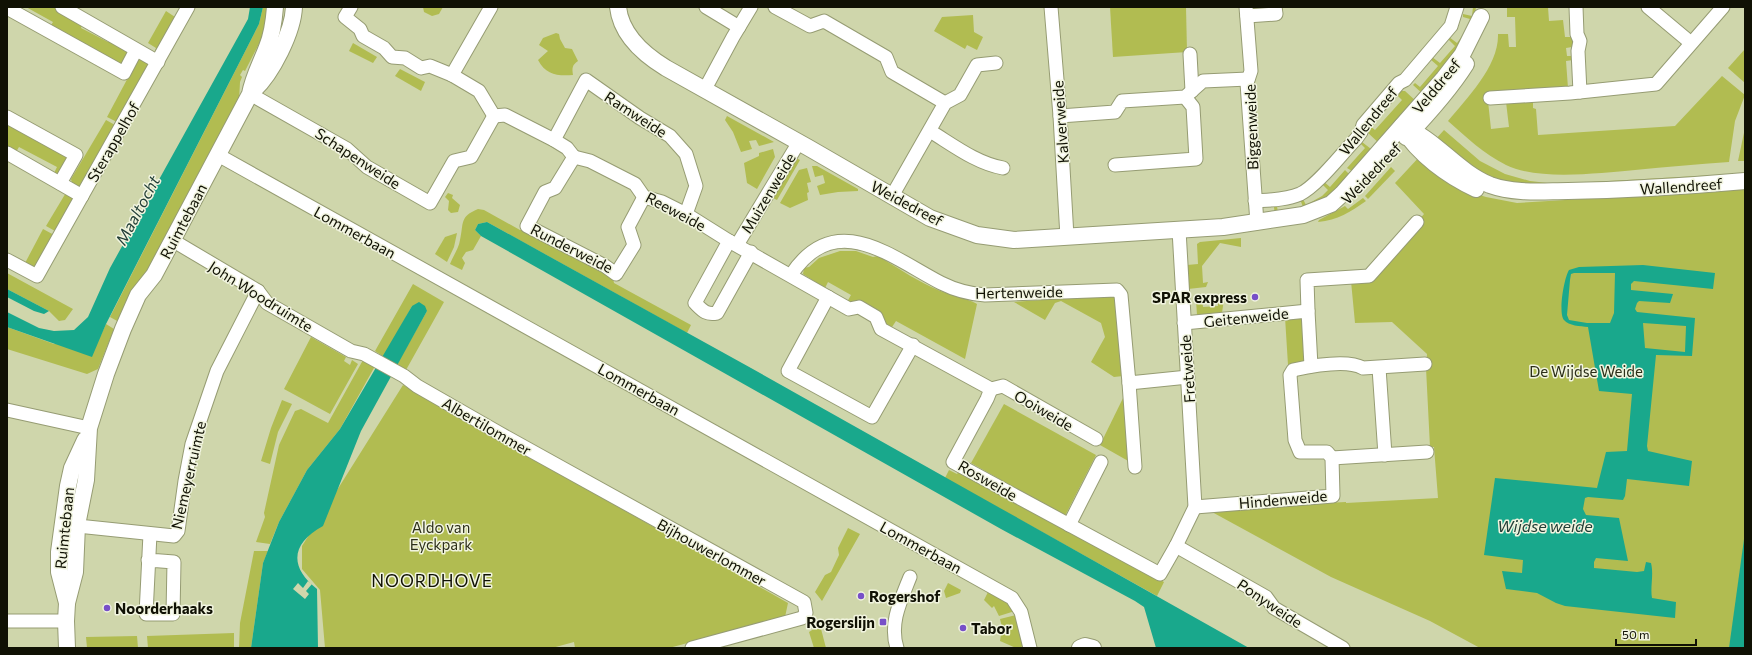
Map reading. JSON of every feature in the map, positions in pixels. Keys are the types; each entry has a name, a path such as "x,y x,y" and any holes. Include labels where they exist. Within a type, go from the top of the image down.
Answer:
{"street":[{"path":"62,7 158,62"},
{"name":"Sterappelhof","path":"7,260 37,276 188,7"},
{"name":"Ruimtebaan","path":"67,648 67,602 75,572 70,525 86,480 88,431 106,374 138,295 154,275 250,94 252,81 268,46 274,20 275,7"},
{"path":"250,94 264,81 288,35 294,7"},
{"path":"351,7 346,17 360,29 363,36 384,48 392,57 405,58 421,68 430,66 452,75 479,91 494,116 505,114 554,140 566,148 574,158"},
{"path":"452,75 491,7"},
{"name":"Weidedreef","path":"618,7 623,25 630,38 655,62 799,142 931,219 977,235 1014,240 1068,237 1179,230 1256,223 1304,216 1331,204 1342,194 1382,149"},
{"path":"706,7 739,27"},
{"path":"705,89 751,7"},
{"path":"775,7 810,26 824,21 837,28 886,57 892,72 944,103"},
{"name":"Kalverweide","path":"1051,7 1068,237"},
{"path":"1246,12 1276,14 1275,7"},
{"name":"Wallendreef","path":"1254,201 1281,200 1301,193 1318,180 1356,139 1361,132 1363,125 1399,83 1405,80 1435,46 1451,26 1457,7"},
{"path":"1576,7 1577,34 1580,41 1578,51 1580,92"},
{"path":"1648,7 1691,43"},
{"path":"1490,98 1580,92 1656,84 1723,7"},
{"path":"7,8 124,74 136,50"},
{"name":"Biggenweide","path":"1246,12 1251,71 1248,78 1256,223"},
{"name":"Velddreef","path":"1382,149 1406,130 1454,84 1467,64 1476,41 1481,12"},
{"path":"1115,165 1196,159 1193,107 1188,94 1190,54"},
{"path":"892,196 930,131 944,103 960,95 977,65 996,63"},
{"path":"1060,116 1115,112 1122,101 1188,94 1203,81 1248,78"},
{"name":"Ramweide","path":"554,140 586,80 640,118 670,136 686,154 696,186 686,214"},
{"name":"Schapenweide","path":"250,94 347,149 367,167 430,203 454,161 471,157 494,116"},
{"path":"7,117 76,155 60,183"},
{"name":"Weidedreef","path":"1256,223 1276,224 1304,221 1338,207 1361,188 1406,130"},
{"name":"Wallendreef","path":"1406,130 1427,140 1468,173 1490,185 1513,191 1593,191 1745,181"},
{"path":"930,131 976,159 991,166 1003,168"},
{"name":"Muizenweide","path":"751,252 717,313 705,313 695,303 799,142"},
{"path":"7,153 82,196"},
{"name":"Lommerbaan","path":"218,155 1012,598 1021,612 1030,648"},
{"name":"Runderweide","path":"574,158 555,188 545,192 527,226 605,266 616,274 634,245 628,227 644,197"},
{"name":"Reeweide","path":"574,158 590,161 635,184 644,197 662,202 686,214 733,243"},
{"name":"Geitenweide","path":"1311,366 1307,280 1369,276 1417,222"},
{"name":"Fretweide","path":"1179,230 1195,507"},
{"name":"John Woodruimte","path":"172,240 258,291 266,303 351,351 374,359"},
{"name":"Hertenweide","path":"791,275 798,264 807,255 821,247 844,240 872,246 942,283 970,294 985,296 1117,290 1122,295 1129,383"},
{"path":"733,243 849,309 859,307 876,317 881,329 913,345 991,389"},
{"name":"Niemeyerruimte","path":"70,525 174,536 178,531 192,444 217,371 258,291"},
{"path":"828,297 788,371 872,417 913,345"},
{"name":"Geitenweide","path":"1184,322 1308,311"},
{"name":"Albertilommer","path":"374,359 478,422 601,490"},
{"path":"1425,364 1379,368 1363,368 1356,364 1311,366 1293,370 1290,375 1294,440 1300,452 1327,452 1332,458 1427,452"},
{"path":"1379,368 1385,455"},
{"path":"1135,468 1129,383 1188,377"},
{"name":"Ooiweide","path":"991,389 1003,386 1096,440"},
{"name":"Rosweide","path":"991,389 953,462 1160,574 1176,546 1195,507"},
{"path":"7,410 88,431"},
{"name":"Hindenweide","path":"1195,507 1334,496 1332,458"},
{"path":"1069,525 1101,462"},
{"name":"Bijhouwerlommer","path":"601,490 804,602 806,613 802,618 692,648"},
{"path":"148,560 150,534"},
{"name":"Ponyweide","path":"1176,546 1266,597 1274,608 1343,648"},
{"path":"896,648 894,641 894,628 896,612 910,577"},
{"path":"7,622 66,621"},
{"path":"1080,648 1086,646 1093,648"}],"green space":[{"path":"26,7 56,7 83,22 81,28 108,42 111,37 129,50 122,65 50,27 53,22"},
{"path":"263,7 270,7 268,26 245,71 243,70 240,75 242,77 240,82 239,101 119,322 110,317 259,24"},
{"path":"423,7 443,7 439,14 432,16 424,12"},
{"path":"1110,7 1186,7 1187,52 1113,57"},
{"path":"1473,7 1476,7 1474,20 1464,44 1424,95 1413,85 1415,83 1420,87 1438,66 1430,59 1432,57 1440,63 1455,46 1448,39 1449,37 1457,43 1465,32 1470,19 1463,17 1463,14 1472,16"},
{"path":"1507,7 1548,7 1549,21 1563,20 1565,37 1571,37 1575,43 1572,47 1566,48 1567,56 1573,56 1573,60 1566,61 1568,88 1487,92 1491,129 1509,127 1506,102 1533,100 1533,108 1536,109 1538,135 1675,126 1722,76 1745,95 1735,121 1729,162 1569,175 1535,173 1519,170 1490,156 1448,121 1488,70 1497,46 1498,34 1508,34 1509,47 1516,47 1515,17 1507,17"},
{"path":"166,11 175,17 157,51 155,51 156,48 148,43"},
{"path":"973,15 974,32 983,37 977,50 967,45 965,49 934,31 942,17"},
{"path":"556,33 559,34 565,48 572,49 578,61 573,67 573,75 552,74 541,65 538,60 548,51 539,45 543,38"},
{"path":"353,43 377,57 373,63 349,51"},
{"path":"1745,49 1745,83 1728,68"},
{"path":"139,57 151,60 119,123 107,117"},
{"path":"400,69 425,82 421,91 395,76"},
{"path":"1401,91 1405,91 1417,102 1381,145 1367,132 1369,125 1375,130 1402,100 1397,95"},
{"path":"727,116 774,142 759,146 756,140 749,141 752,149 741,152 733,132 725,120"},
{"path":"106,120 115,125 80,187 72,183 71,179"},
{"path":"7,122 67,156 69,159 59,175 54,173 57,167 19,147 16,152 7,147"},
{"path":"1745,128 1745,161 1738,161"},
{"path":"1444,130 1480,161 1505,174 1530,181 1556,184 1715,175 1715,178 1536,189 1488,180 1435,140"},
{"path":"1362,142 1375,152 1352,171 1347,168 1365,148 1360,143"},
{"path":"773,149 775,157 757,189 747,183 744,163 759,156 759,153"},
{"name":"De Wijdse Weide","path":"1421,155 1473,193 1517,203 1745,189 1745,648 1480,648 1430,621 1331,577 1212,512 1305,504 1438,498 1434,447 1430,447 1426,368 1427,354 1392,322 1355,323 1351,281 1386,258 1424,214 1395,183"},
{"path":"796,158 800,160 777,200 773,198"},
{"path":"812,166 817,166 858,189 858,191 820,195 817,186 825,183 823,175 815,177"},
{"path":"1391,167 1395,171 1368,199 1365,196"},
{"path":"807,168 811,182 807,183 809,192 807,193 808,200 790,208 780,203 799,170"},
{"path":"1345,170 1349,174 1333,191 1336,195 1329,200 1314,208 1292,215 1275,217 1274,207 1277,206 1278,213 1296,210 1303,207 1300,199 1302,197 1306,205 1322,196 1328,190 1321,183 1323,181 1330,187"},
{"path":"67,191 76,196 55,231 46,226"},
{"path":"448,193 453,195 452,198 460,205 458,212 451,213 448,210 449,201 445,197"},
{"path":"1363,198 1366,201 1349,212 1332,219 1318,222 1319,220 1345,206 1348,209"},
{"path":"478,209 484,210 520,230 527,230 613,278 614,283 691,325 687,333 487,222 478,224 475,230 481,236 473,250 466,252 462,258 465,263 462,270 450,264 458,246 463,221 468,215"},
{"path":"43,229 56,236 35,268 24,265"},
{"path":"457,233 454,247 447,262 435,254 445,237"},
{"path":"1241,238 1241,247 1220,243 1202,266 1203,283 1208,282 1206,287 1188,289 1187,265 1198,264 1197,244 1200,242"},
{"path":"840,251 856,251 873,257 882,255 884,256 883,259 910,276 942,292 977,304 965,359 896,321 892,327 847,302 851,295 828,282 825,288 803,274 804,268 809,267 819,258"},
{"path":"7,273 73,309 65,320 59,321 49,311 7,289"},
{"path":"413,284 444,302 406,370 397,364 427,311 412,306 384,357 375,351"},
{"path":"1115,295 1123,376 1114,377 1091,362 1105,337 1101,323 1061,301 1055,303 1045,320 1014,302"},
{"path":"1202,299 1203,307 1218,306 1218,300 1224,299 1222,313 1197,315 1196,300"},
{"path":"1285,317 1302,317 1306,359 1303,363 1288,365"},
{"path":"106,324 114,329 98,369 87,374 7,349 7,327 54,344 101,335"},
{"path":"311,337 346,357 344,361 350,365 352,360 358,364 330,414 284,389"},
{"path":"363,360 375,366 340,429 307,470 279,522 270,544 256,542 265,517 264,513 279,445 295,411 301,409 328,423"},
{"name":"Aldo van Eyckpark","path":"403,385 788,603 785,617 669,648 575,648 574,642 552,648 325,648 320,590 302,569 302,546"},
{"path":"1125,394 1130,462 1100,445"},
{"path":"282,400 292,404 278,432 270,464 261,461 271,428"},
{"path":"1004,404 1096,455 1065,516 971,463"},
{"path":"949,470 957,474 960,470 1164,582 1157,596 945,478"},
{"path":"848,528 860,534 822,601 815,592 825,575 831,572 839,555 838,548"},
{"path":"254,551 268,551 263,563 251,648 239,648 240,623"},
{"path":"948,583 961,590 960,593 946,598 944,591"},
{"path":"989,590 1009,602 1015,611 999,616 994,606 992,608 984,600"},
{"path":"1016,615 1025,646 1016,648 1000,641 1002,627 1000,619"},
{"path":"820,625 826,648 814,648 809,632"},
{"path":"234,633 234,648 148,648 147,636"},
{"path":"137,636 138,648 87,648 86,637"}],"water":[{"path":"250,7 263,7 259,24 106,324 92,357 7,327 7,312 39,328 54,331 74,330 88,317 110,268 248,19"},
{"path":"487,222 751,368 1249,648 1156,648 1144,607 1135,601 1001,529 481,236 475,230 478,224"},
{"name":"Wijdse weide","path":"1643,265 1715,273 1713,289 1634,281 1631,284 1631,290 1673,294 1670,303 1639,301 1635,309 1637,312 1695,318 1692,356 1656,355 1647,446 1648,451 1692,461 1689,486 1627,479 1625,496 1623,500 1588,497 1585,498 1583,509 1586,515 1619,518 1628,561 1596,558 1594,568 1637,572 1644,571 1646,562 1651,563 1652,598 1676,602 1675,618 1565,606 1537,593 1506,589 1502,571 1522,573 1523,560 1484,555 1495,478 1597,488 1606,452 1627,451 1632,394 1599,391 1588,327 1566,322 1562,316 1562,295 1567,274 1569,270 1579,267","holes":["1615,273 1614,313 1610,323 1587,323 1569,320 1567,315 1570,280 1571,274","1643,323 1686,326 1685,352 1645,348"]},
{"path":"7,289 49,311 44,314 34,311 7,297"},
{"path":"419,302 425,306 427,311 361,431 323,526 305,540 300,547 298,563 301,572 317,589 318,648 251,648 263,563 279,522 307,470 340,429 412,306"},
{"path":"1745,532 1745,648 1729,648"}],"pier":[{"path":"308,581 312,584 306,591 309,594 305,599 293,589 298,583 303,588"}],"place":[{"name":"SPAR express","path":"1255,297"},
{"name":"Rogershof","path":"861,596"},
{"name":"Noorderhaaks","path":"107,608"},
{"name":"Rogerslijn","path":"883,622"},
{"name":"Tabor","path":"963,628"}],"district":[{"name":"NOORDHOVE","path":"432,580"}],"water label":[{"name":"Maaltocht","path":"137,210"}]}
